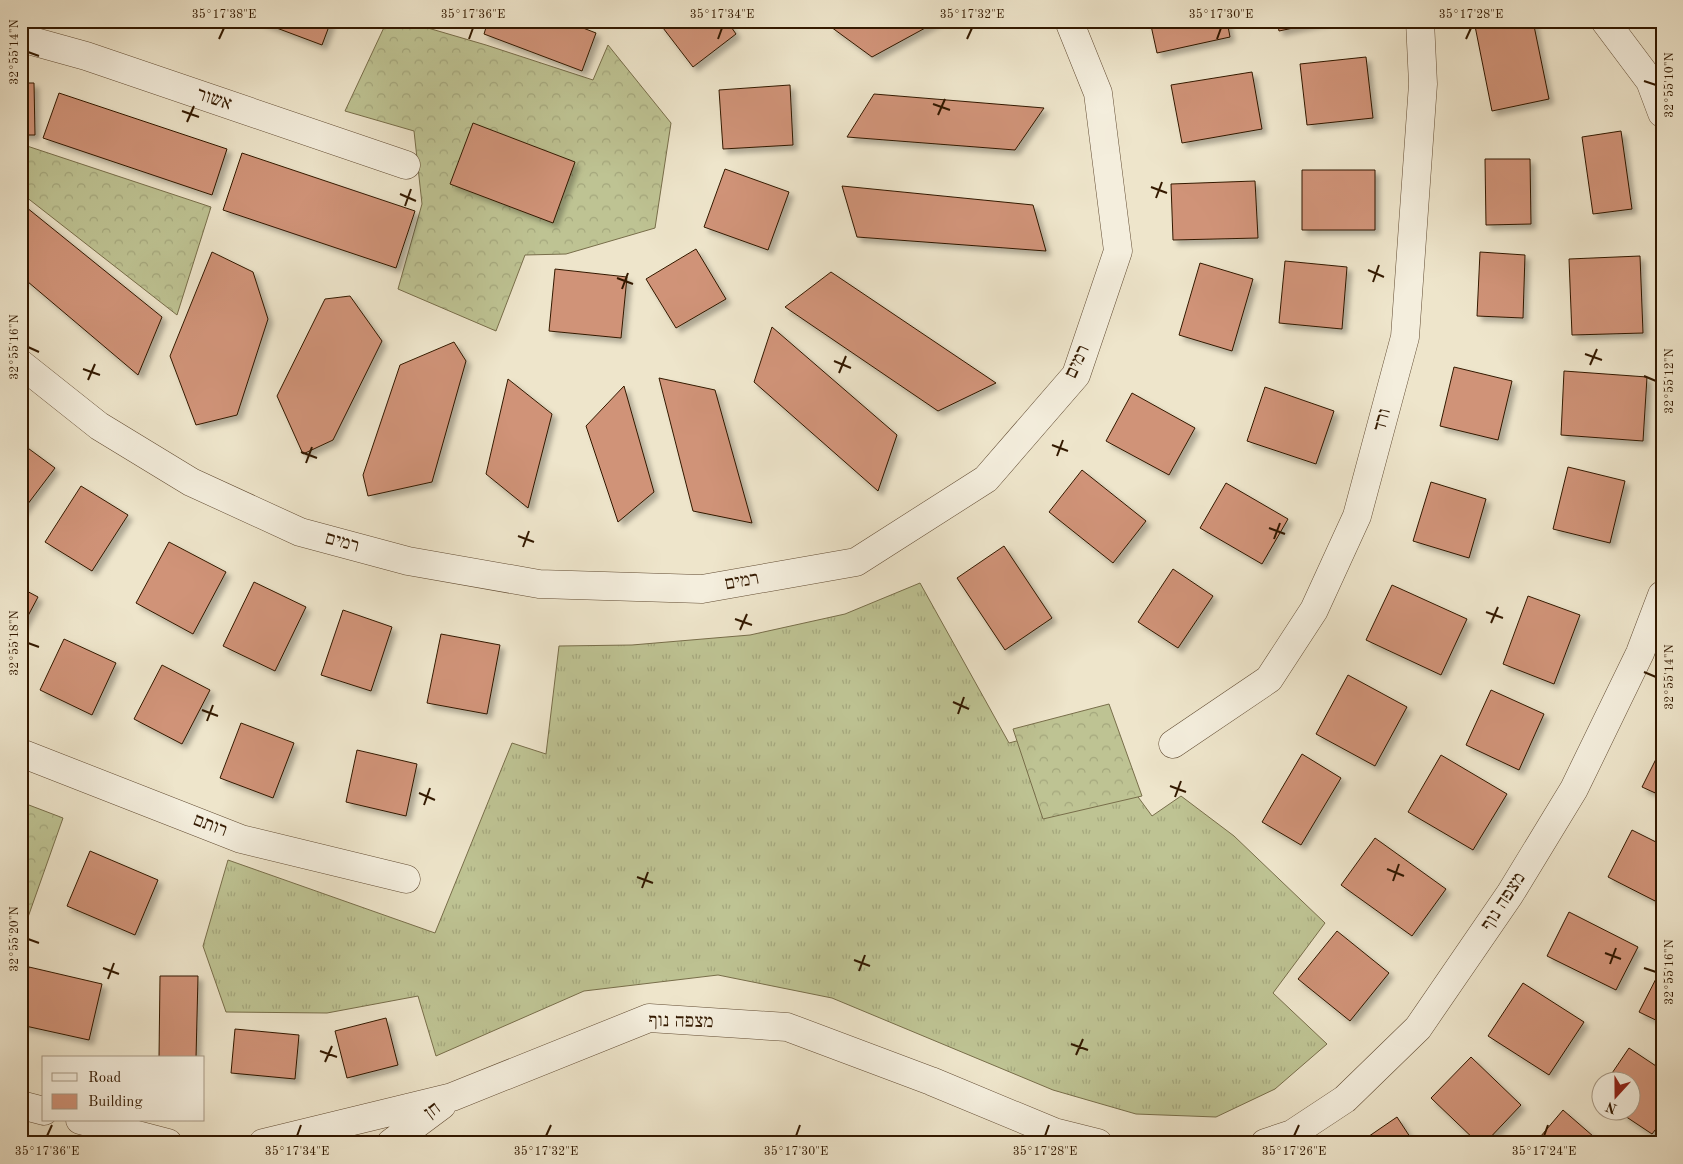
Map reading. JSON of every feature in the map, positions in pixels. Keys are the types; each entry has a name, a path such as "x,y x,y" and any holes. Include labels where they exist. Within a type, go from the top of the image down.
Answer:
{"street":[{"name":"רמים","path":"21,364 99,426 191,482 300,532 408,561 539,584 696,589 856,562 986,479 1076,376 1118,251 1098,93 1069,21"},
{"name":"ורד","path":"1173,744 1269,679 1314,610 1357,516 1404,337 1423,84 1420,21"},
{"path":"1605,21 1650,81 1662,113"},
{"name":"אשור","path":"21,38 86,56 406,165"},
{"name":"מצפה נוף","path":"1265,1143 1292,1134 1345,1099 1418,1028 1510,894 1574,789 1640,653 1662,594"},
{"name":"רותם","path":"21,753 241,839 406,879"},
{"name":"מצפה נוף","path":"263,1143 452,1097 649,1018 787,1027 931,1081 1054,1137 1098,1143"},
{"name":"חן","path":"391,1143 452,1097"},
{"path":"21,1105 42,1110"},
{"path":"88,1122 168,1143"}],"green space":[{"path":"387,21 404,21 486,45 593,80 608,45 671,123 655,228 566,254 525,255 496,331 398,289 422,204 414,131 345,111"},
{"path":"21,144 211,207 177,315 21,193"},
{"path":"920,583 1009,743 1084,723 1152,816 1181,796 1234,836 1325,923 1273,993 1327,1044 1275,1089 1216,1117 1136,1114 1053,1090 832,998 718,975 584,991 436,1056 418,996 327,1013 226,1012 203,946 228,860 435,933 512,743 546,754 559,646 632,645 750,635 845,614"},
{"path":"1109,704 1142,796 1043,819 1013,729"},
{"path":"21,802 63,818 21,937"}],"building":[{"path":"258,21 331,21 322,45"},
{"path":"488,21 565,21 596,33 582,71 484,34"},
{"path":"664,21 727,21 736,34 693,67 660,24"},
{"path":"841,21 938,21 872,57 831,27"},
{"path":"1150,21 1227,21 1230,37 1157,53"},
{"path":"1277,21 1326,21 1279,31"},
{"path":"1474,21 1533,21 1549,99 1492,111"},
{"path":"1366,57 1373,118 1307,125 1300,64"},
{"path":"1252,72 1262,129 1182,143 1171,85"},
{"path":"21,83 34,83 35,135 21,135"},
{"path":"790,85 793,145 723,149 719,90"},
{"path":"59,93 227,149 212,195 43,138"},
{"path":"874,94 1044,108 1015,150 847,137"},
{"path":"473,123 575,162 553,223 450,184"},
{"path":"1621,131 1632,209 1593,214 1582,137"},
{"path":"242,153 415,211 396,268 223,210"},
{"path":"1485,159 1530,159 1531,224 1486,225"},
{"path":"725,169 789,192 768,250 704,227"},
{"path":"1302,170 1375,170 1375,230 1302,230"},
{"path":"1255,181 1258,238 1173,240 1171,184"},
{"path":"842,186 1033,205 1046,251 857,237"},
{"path":"21,203 162,317 138,375 21,276"},
{"path":"696,249 726,299 676,328 646,279"},
{"path":"212,252 253,272 268,319 237,415 196,425 170,356"},
{"path":"1480,252 1525,255 1523,318 1477,316"},
{"path":"1640,256 1643,333 1572,335 1569,259"},
{"path":"1285,261 1347,267 1342,329 1279,323"},
{"path":"1200,263 1253,279 1232,351 1179,335"},
{"path":"555,269 627,277 621,338 549,331"},
{"path":"831,272 996,383 938,411 785,307"},
{"path":"350,296 382,341 333,440 303,454 277,396 325,299"},
{"path":"772,327 897,435 878,491 754,382"},
{"path":"454,342 466,361 432,482 368,496 363,475 400,365"},
{"path":"1454,367 1512,381 1498,440 1440,426"},
{"path":"1564,371 1647,377 1643,441 1561,435"},
{"path":"659,378 715,390 752,523 693,511"},
{"path":"508,379 552,414 528,508 486,474"},
{"path":"624,386 654,492 618,522 586,426"},
{"path":"1265,387 1334,411 1316,464 1247,441"},
{"path":"1132,393 1195,428 1169,475 1106,441"},
{"path":"21,443 55,468 21,513"},
{"path":"1568,467 1625,481 1610,543 1553,529"},
{"path":"1082,470 1146,521 1113,563 1049,512"},
{"path":"1431,482 1486,499 1469,558 1413,541"},
{"path":"1226,483 1288,519 1262,564 1200,528"},
{"path":"81,486 128,515 92,571 45,542"},
{"path":"169,542 226,572 193,634 136,603"},
{"path":"1004,546 1052,618 1005,650 957,578"},
{"path":"1173,569 1213,596 1178,648 1138,622"},
{"path":"254,582 306,607 275,671 223,646"},
{"path":"1392,585 1467,619 1441,675 1366,640"},
{"path":"21,588 38,597 21,629"},
{"path":"1528,596 1580,615 1554,684 1503,664"},
{"path":"343,610 392,627 371,691 321,675"},
{"path":"441,634 500,645 487,714 427,703"},
{"path":"64,639 116,663 92,715 40,690"},
{"path":"162,665 210,690 182,744 134,719"},
{"path":"1348,675 1407,707 1375,766 1316,734"},
{"path":"1491,690 1544,714 1519,770 1466,745"},
{"path":"241,723 294,743 273,798 220,778"},
{"path":"1662,747 1662,796 1642,787"},
{"path":"357,750 417,764 406,816 346,802"},
{"path":"1302,754 1341,778 1301,845 1262,822"},
{"path":"1441,755 1507,794 1473,850 1408,812"},
{"path":"1632,830 1662,845 1661,904 1608,877"},
{"path":"1375,838 1446,889 1412,936 1341,885"},
{"path":"90,851 158,880 135,935 67,906"},
{"path":"1569,912 1638,947 1616,990 1547,956"},
{"path":"1337,931 1389,973 1350,1021 1298,979"},
{"path":"29,967 102,984 89,1040 21,1025 21,1001"},
{"path":"1662,967 1662,1023 1639,1012"},
{"path":"160,976 198,976 196,1056 159,1056"},
{"path":"1523,983 1584,1022 1549,1075 1488,1036"},
{"path":"386,1018 398,1065 347,1078 335,1031"},
{"path":"235,1029 299,1035 295,1079 231,1073"},
{"path":"1629,1048 1662,1070 1662,1121 1652,1134 1634,1122 1640,1122 1640,1072 1613,1072"},
{"path":"1471,1057 1521,1105 1485,1143 1478,1143 1431,1098"},
{"path":"1563,1110 1601,1143 1535,1143"},
{"path":"1397,1117 1414,1143 1359,1143"}]}
